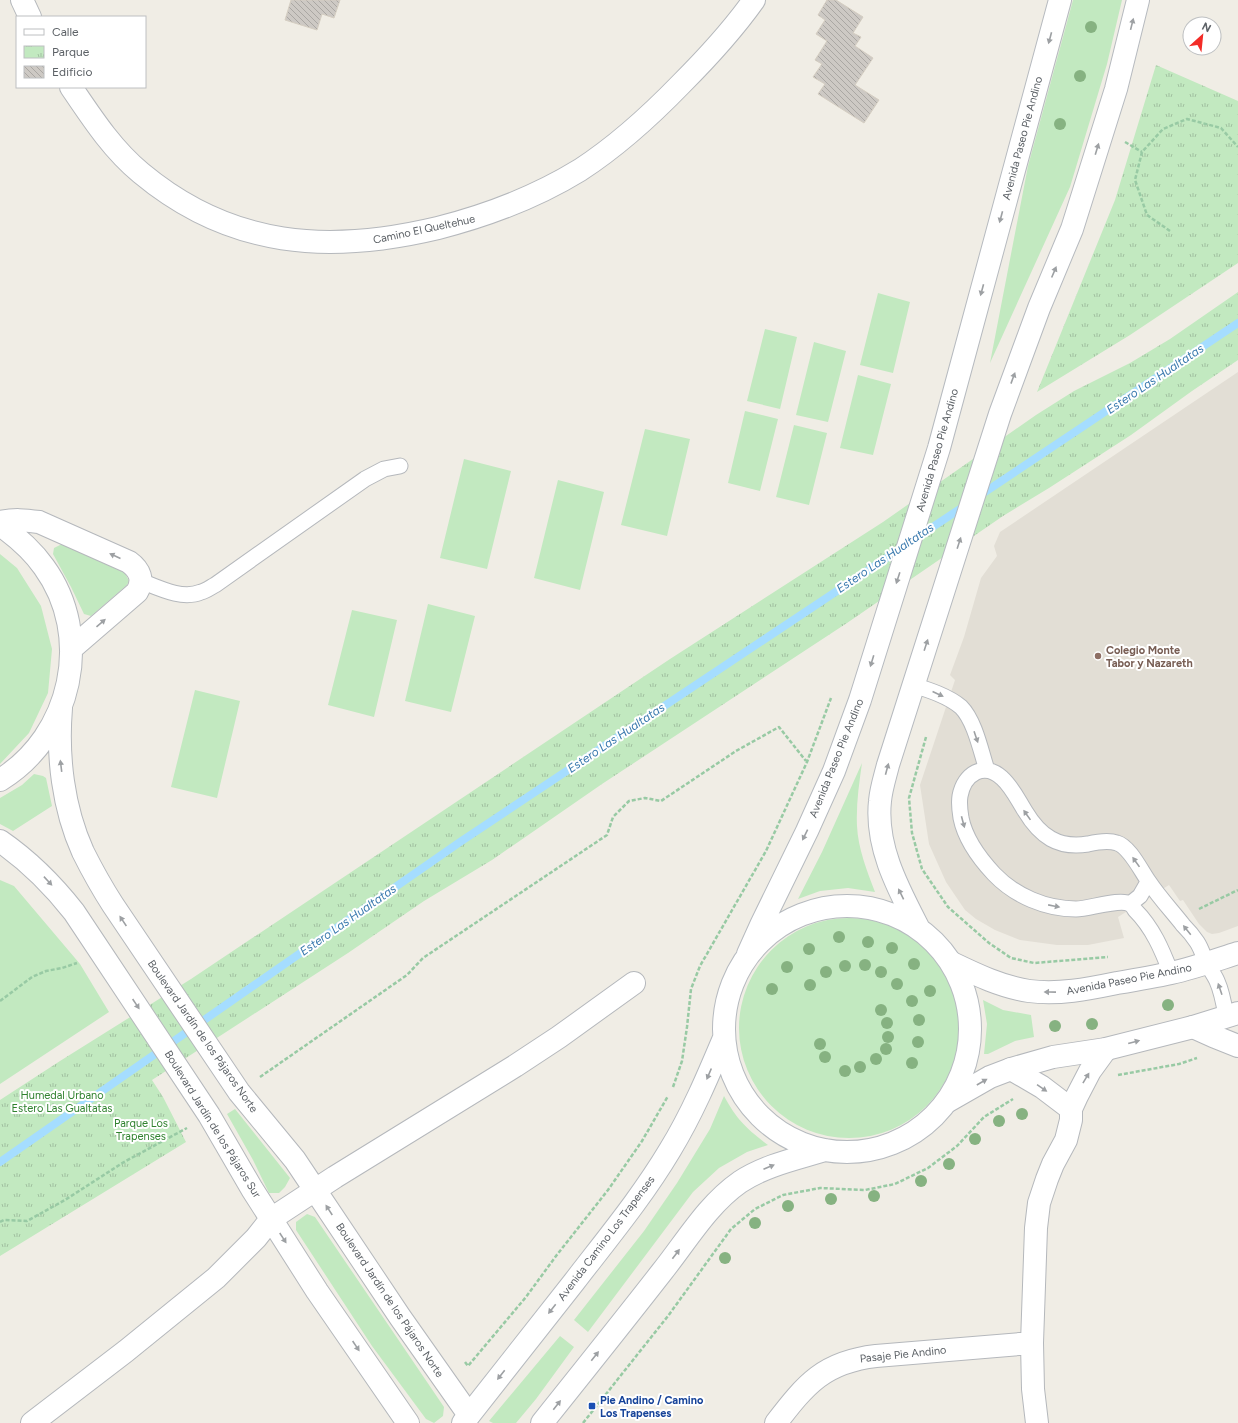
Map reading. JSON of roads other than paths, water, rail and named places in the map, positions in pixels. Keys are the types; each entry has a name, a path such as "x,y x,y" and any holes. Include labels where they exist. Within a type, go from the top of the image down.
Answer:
{"street":[{"path":"22,0 30,16"},
{"name":"Camino El Queltehue","path":"72,88 104,135 140,173 185,204 233,226 277,238 320,243 370,241 427,230 491,213 526,198 580,170 628,134 658,107 715,49 754,0"},
{"name":"Avenida Paseo Pie Andino","path":"748,954 834,771 860,700 940,448 1060,0"},
{"path":"919,929 892,874 881,837 880,802 882,788 913,685 1000,414 1039,308 1072,229 1116,89 1138,0"},
{"path":"0,522 25,520 39,522 53,527 129,562 136,566 140,573 141,581 137,592 71,649"},
{"path":"0,525 15,535 31,550 45,567 56,586 64,606 69,627 71,649 67,689 61,708 51,727 40,745 26,761 0,780"},
{"name":"Boulevard Jardín de los Pájaros Norte","path":"61,708 59,732 61,765 67,798 73,822 83,850 96,877 113,905 239,1092 286,1149 316,1189 469,1420"},
{"name":"Boulevard Jardín de los Pájaros Sur","path":"0,841 19,854 58,892 102,953 209,1115 271,1219 317,1291 408,1423"},
{"path":"828,907 866,907 885,911 903,919 919,929 943,950 952,963 960,979 970,1015 971,1033 965,1069 958,1085 948,1101 935,1116 920,1129 903,1139 885,1147 858,1152 825,1150 806,1145 787,1136 770,1125 743,1095 727,1058 724,1038 726,1002 731,985 748,954 761,940 792,918 810,911 828,907"},
{"name":"Avenida Paseo Pie Andino","path":"952,963 1006,986 1029,991 1053,993 1090,988 1171,973 1238,953"},
{"path":"32,1423 126,1351 216,1278 242,1253 271,1219 316,1189 515,1066 559,1037 634,983"},
{"path":"948,1101 990,1077 1011,1069 1053,1057 1106,1049 1193,1027 1232,1014"},
{"path":"1193,1027 1236,1045"},
{"name":"Avenida Camino Los Trapenses","path":"469,1420 646,1188 670,1150 690,1113 724,1038"},
{"path":"1037,1423 1033,1388 1032,1343 1036,1228 1040,1203 1053,1164 1066,1140 1071,1120 1071,1109 1083,1083 1106,1049"},
{"path":"1011,1069 1042,1087 1071,1109"},
{"path":"542,1423 712,1207 740,1182 757,1173 774,1165 825,1150"},
{"name":"Pasaje Pie Andino","path":"776,1423 792,1402 812,1380 831,1368 860,1357 1032,1343"}],"lane":[{"path":"141,581 184,595 200,593 215,585 365,479 384,469 400,466"},
{"path":"913,685 938,693 961,707 969,719 987,770"},
{"path":"1171,973 1162,950 1151,929 1130,904 1118,902 1077,909 1053,906 1031,900 1011,889 994,874 979,855 966,834 961,818 960,797 966,780 976,771 987,770 1001,777 1012,790 1026,814 1038,829 1051,840 1068,846 1102,841 1117,843 1124,848 1135,860 1148,882 1196,941 1232,1014"},
{"path":"1130,904 1140,896 1148,882"}],"waterway":[{"name":"Estero Las Hualtatas","path":"979,496 1238,323"},
{"name":"Estero Las Hualtatas","path":"916,538 966,505"},
{"name":"Estero Las Hualtatas","path":"0,1162 460,842 903,547"}],"place":[{"name":"Colegio Monte Tabor y Nazareth","path":"1098,656"},
{"name":"Pie Andino / Camino Los Trapenses","path":"592,1406"}],"park label":[{"name":"Humedal Urbano Estero Las Gualtatas","path":"62,1101"},
{"name":"Parque Los Trapenses","path":"141,1129"}]}
